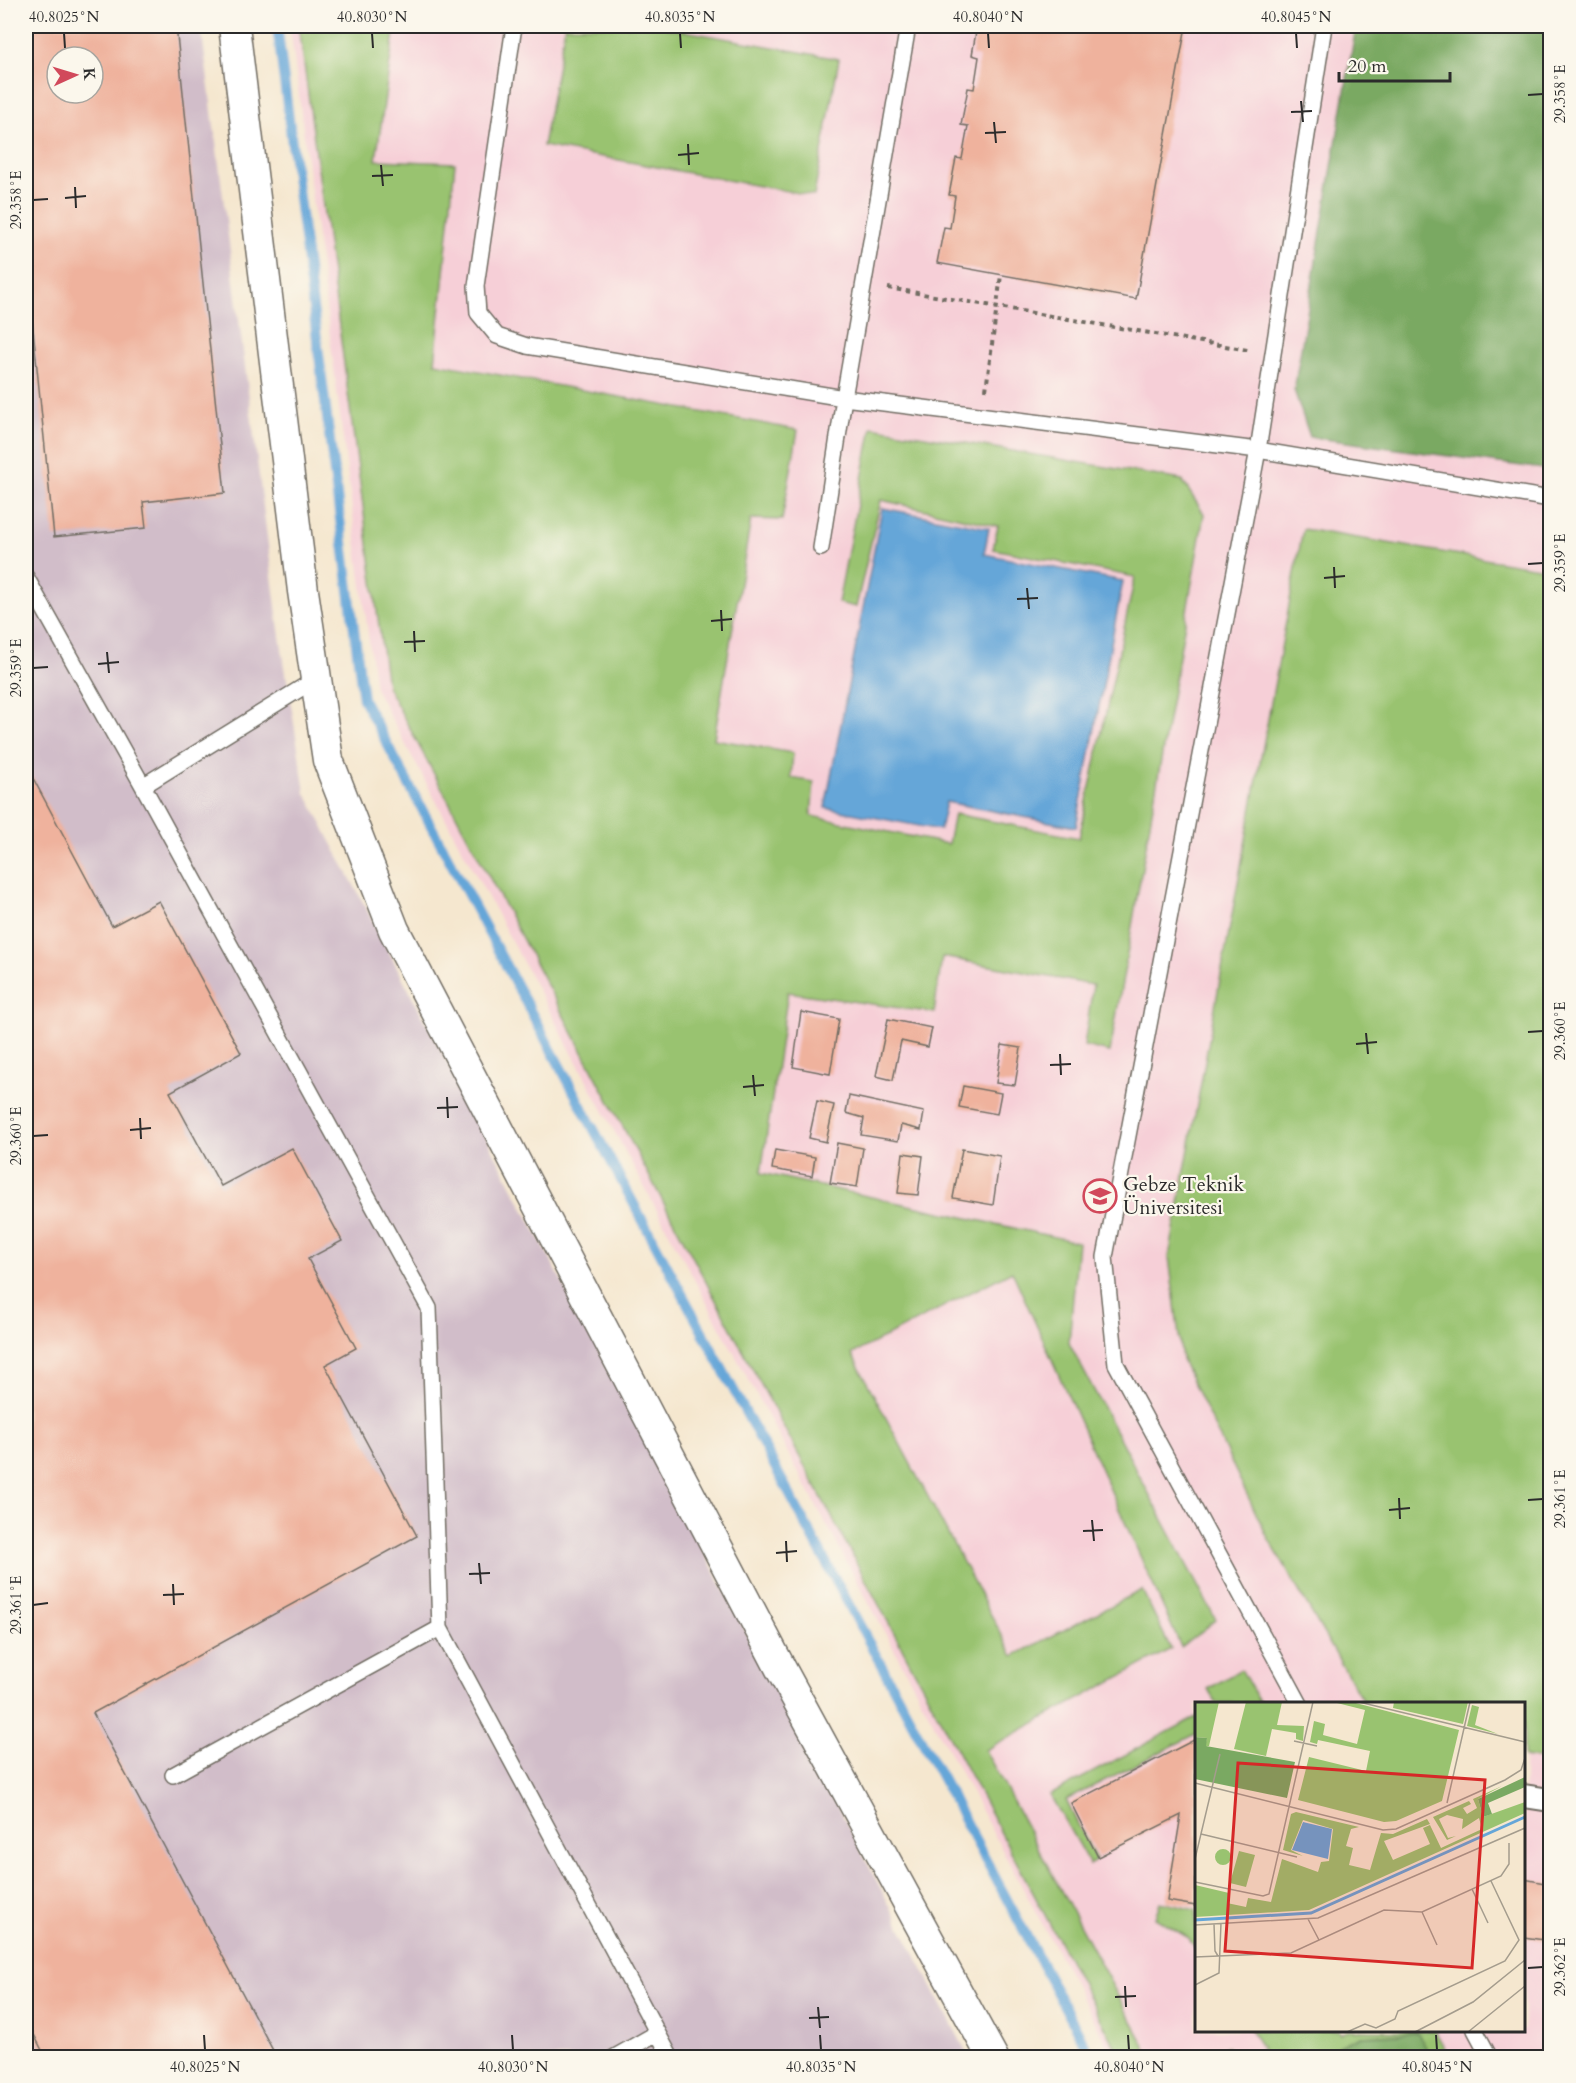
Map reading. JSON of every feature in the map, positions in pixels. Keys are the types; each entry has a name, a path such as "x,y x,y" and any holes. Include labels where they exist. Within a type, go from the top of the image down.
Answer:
{"street":[{"path":"234,26 303,591 328,760 394,930 782,1671 993,2058"},
{"path":"1525,1796 1551,1800"}],"lane":[{"path":"514,26 476,286 478,313 497,336 527,346 844,398 1258,450 1551,499"},
{"path":"821,548 844,398 908,26"},
{"path":"1299,1702 1116,1364 1105,1257 1258,450 1324,26"},
{"path":"26,578 143,786 429,1308 440,1628 671,2058"},
{"path":"143,786 316,679"},
{"path":"173,1774 440,1628"},
{"path":"1476,2032 1490,2058"},
{"path":"613,2058 657,2033"}],"path":[{"path":"982,416 1001,275"},
{"path":"864,284 1272,355"}],"shaded area":[{"path":"26,26 201,26 279,630 305,792 969,2057 26,2058"},
{"name":"Gebze Teknik Üniversitesi","path":"290,26 1550,26 1550,2057 1114,2057 375,688"}],"green space":[{"path":"299,26 395,26 376,160 455,163 435,363 798,430 782,520 751,519 714,739 793,753 791,778 814,782 811,816 948,844 954,814 1079,838 1135,577 993,549 998,526 881,500 856,607 838,603 872,427 1182,480 1204,514 1110,1052 1084,1046 1093,985 942,957 934,1013 788,992 761,1173 1078,1242 1069,1343 1216,1620 1181,1647 1012,1271 852,1354 1013,1656 1142,1590 1171,1649 985,1750 1151,2057 1121,2057 387,686"},
{"path":"565,26 657,26 839,59 814,196 543,146"},
{"path":"1356,26 1550,26 1550,470 1310,437 1294,390"},
{"path":"1303,529 1550,570 1550,1761 1525,1757 1525,1702 1363,1702 1267,1536 1182,1360 1169,1257"},
{"path":"1241,1669 1259,1702 1216,1702 1208,1689"},
{"path":"1195,1718 1195,1735 1066,1800 1096,1860 1090,1865 1050,1795"},
{"path":"1160,1902 1195,1910 1195,1947 1189,1938 1155,1918"},
{"path":"1251,2032 1436,2032 1450,2057 1431,2057 1417,2033 1361,2036 1316,2057 1250,2058 1262,2048"},
{"path":"1418,2033 1431,2057 1316,2057 1361,2036"},
{"path":"1227,2046 1235,2057 1208,2057"}],"water":[{"path":"882,508 989,528 984,554 1123,581 1076,827 946,802 940,830 825,808"}],"building":[{"path":"26,26 176,26 225,493 143,502 146,528 54,537 26,259"},
{"path":"977,26 1186,26 1136,299 937,263 944,227 950,228 955,196 949,195 956,158 962,159 968,126 961,125 968,88 974,89 979,57 972,55"},
{"path":"26,765 112,926 159,901 241,1053 170,1092 221,1186 292,1148 342,1241 308,1259 356,1348 325,1365 417,1536 93,1713 277,2058 46,2058 26,2019"},
{"path":"801,1012 839,1019 830,1074 793,1067"},
{"path":"888,1019 932,1028 928,1047 901,1041 893,1080 876,1076"},
{"path":"1002,1045 1021,1048 1015,1085 996,1083"},
{"path":"963,1086 1001,1093 997,1114 959,1107"},
{"path":"849,1096 924,1112 921,1130 901,1125 898,1141 861,1135 864,1118 846,1113"},
{"path":"817,1101 834,1105 826,1142 809,1138"},
{"path":"837,1143 863,1148 857,1187 830,1183"},
{"path":"962,1149 1000,1156 993,1205 953,1198"},
{"path":"775,1150 815,1157 812,1176 772,1169"},
{"path":"903,1153 923,1156 918,1195 898,1193"},
{"path":"1195,1740 1195,1906 1167,1901 1181,1815 1098,1857 1071,1803"},
{"path":"1525,1879 1550,1884 1550,1941 1525,1937"}],"waterway":[{"path":"277,26 363,699 1092,2058"}],"place":[{"name":"Gebze Teknik Üniversitesi","path":"1100,1196"}]}
